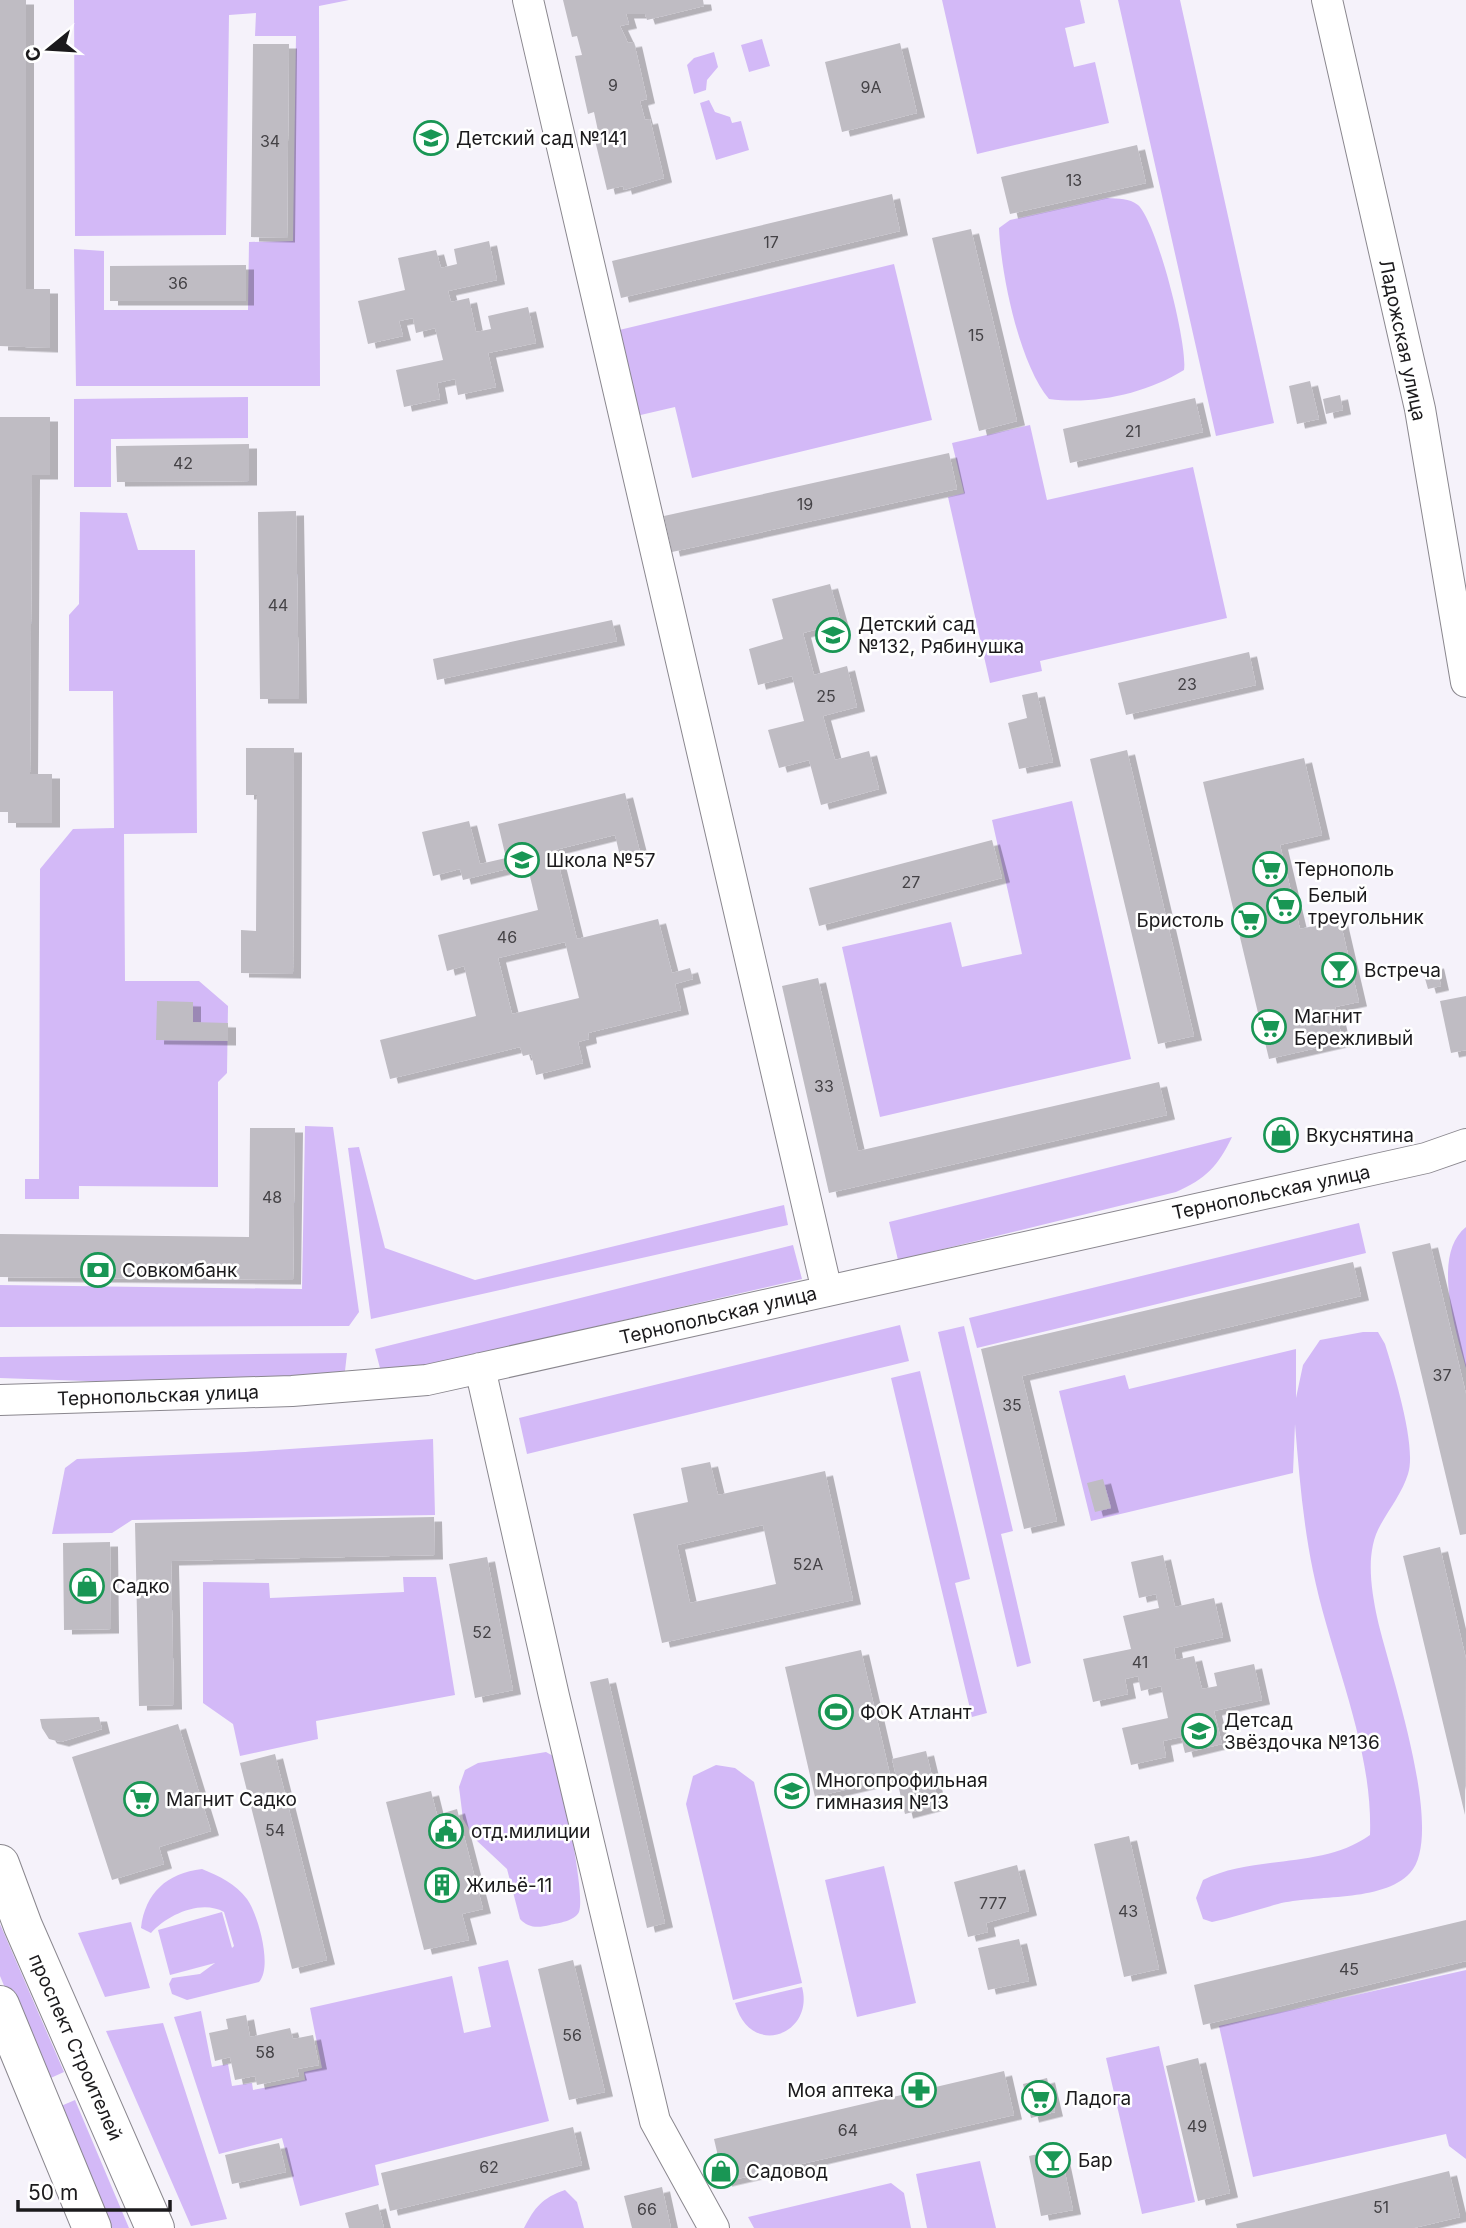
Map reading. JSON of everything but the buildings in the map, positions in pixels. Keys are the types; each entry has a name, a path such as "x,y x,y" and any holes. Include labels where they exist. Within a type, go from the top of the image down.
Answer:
{"main road":[{"name":"проспект Строителей","path":"0,1864 23,1926 155,2228"},
{"path":"0,2005 92,2228"}],"street":[{"path":"528,0 827,1291"},
{"name":"Ладожская улица","path":"1327,0 1420,410 1466,682"},
{"name":"Тернопольская улица","path":"0,1400 368,1386 427,1380 1426,1158 1466,1144"},
{"path":"480,1368 554,1696 655,2121 714,2228"}],"shaded area":[{"path":"74,0 349,0 319,6 320,386 76,386 74,249 104,251 104,310 248,310 249,242 293,241 296,36 255,36 256,13 229,15 226,235 75,236"},
{"path":"942,0 1080,0 1085,23 1065,28 1074,67 1095,62 1109,123 977,154"},
{"path":"1118,0 1180,0 1274,423 1216,436"},
{"path":"762,39 770,66 749,72 741,45"},
{"path":"714,52 718,67 707,80 706,90 694,94 687,65 694,58"},
{"path":"709,100 715,112 730,117 732,123 741,121 749,150 716,160 700,103"},
{"path":"1107,198 1135,203 1146,216 1170,284 1181,336 1184,370 1153,386 1119,396 1084,400 1049,399 1038,383 1021,341 1003,269 999,228 1010,220"},
{"path":"894,264 932,420 692,478 675,407 632,417 611,332"},
{"path":"248,397 248,438 111,439 111,487 74,487 74,399"},
{"path":"1030,425 1047,500 1193,467 1227,618 1040,661 1042,671 990,683 948,497 964,493 952,443"},
{"path":"80,512 127,513 138,550 195,550 197,833 124,834 125,981 199,981 228,1006 227,1073 218,1082 218,1187 79,1186 79,1199 25,1199 25,1179 39,1179 40,869 73,829 114,828 113,691 69,691 69,615 79,604"},
{"path":"1072,801 1131,1059 880,1117 842,947 951,922 962,967 1022,954 992,820"},
{"path":"305,1126 333,1127 359,1312 349,1326 0,1327 0,1285 302,1289"},
{"path":"1232,1137 1222,1156 1203,1177 1176,1192 898,1260 889,1222"},
{"path":"359,1147 385,1248 475,1280 784,1205 788,1225 371,1319 348,1148"},
{"path":"1359,1223 1366,1253 977,1348 969,1318"},
{"path":"1466,1227 1466,1368 1452,1315 1448,1274 1450,1256 1456,1240"},
{"path":"793,1245 802,1279 421,1367 381,1372 375,1349"},
{"path":"900,1325 909,1361 527,1454 519,1418"},
{"path":"964,1326 1013,1531 1001,1534 1031,1663 1017,1667 938,1332"},
{"path":"1378,1332 1385,1344 1403,1410 1409,1446 1408,1474 1376,1535 1371,1570 1377,1617 1412,1750 1419,1788 1422,1824 1420,1853 1410,1873 1398,1883 1383,1889 1347,1896 1293,1901 1212,1922 1203,1919 1196,1898 1203,1880 1244,1867 1331,1853 1370,1835 1369,1801 1358,1735 1321,1604 1310,1553 1295,1424 1293,1473 1091,1521 1059,1391 1125,1375 1129,1389 1296,1349 1296,1398 1303,1365 1320,1340"},
{"path":"347,1353 345,1371 335,1377 114,1382 0,1378 0,1357"},
{"path":"920,1371 970,1579 955,1583 987,1713 972,1717 891,1378"},
{"path":"433,1439 435,1515 132,1520 112,1533 52,1534 65,1468 77,1459 245,1452"},
{"path":"403,1577 436,1577 455,1695 316,1721 318,1739 240,1756 233,1724 203,1703 203,1582 269,1583 270,1598 404,1592"},
{"path":"546,1752 555,1757 558,1770 576,1861 580,1901 579,1912 574,1918 537,1927 520,1919 507,1869 475,1839 463,1819 459,1787 465,1770 478,1763"},
{"path":"716,1765 735,1768 754,1782 802,1983 733,2000 686,1804 693,1776"},
{"path":"884,1866 916,2003 857,2017 825,1880"},
{"path":"202,1869 232,1885 247,1899 259,1928 265,1965 259,1982 187,2000 172,1994 169,1984 172,1978 200,1974 215,1963 170,1975 158,1930 222,1912 232,1948 234,1946 224,1912 215,1908 195,1908 166,1920 151,1933 141,1928 147,1905 160,1887 178,1875"},
{"path":"131,1922 150,1988 105,1997 78,1933"},
{"path":"0,1924 64,2072 44,2081 0,1976"},
{"path":"508,1960 549,2121 375,2165 379,2185 300,2206 282,2138 219,2154 174,2017 201,2011 212,2067 228,2064 232,2086 252,2083 253,2090 305,2080 304,2072 322,2068 310,2008 452,1976 464,2033 491,2027 478,1967"},
{"path":"1466,1970 1466,2159 1449,2146 1446,2134 1253,2177 1219,2026"},
{"path":"802,1987 803,2004 799,2018 790,2028 779,2034 766,2035 754,2031 743,2020 735,2003"},
{"path":"163,2023 227,2219 191,2226 106,2031"},
{"path":"1159,2046 1195,2202 1142,2214 1106,2058"},
{"path":"75,2100 129,2228 112,2228 61,2106"},
{"path":"980,2161 996,2228 927,2228 916,2174"},
{"path":"891,2183 904,2193 911,2228 754,2228 748,2217"},
{"path":"565,2190 577,2202 584,2228 524,2228 540,2204"}],"place":[{"name":"Детский сад №141","path":"431,138"},
{"name":"Детский сад №132, Рябинушка","path":"833,635"},
{"name":"Школа №57","path":"522,860"},
{"name":"Тернополь","path":"1270,869"},
{"name":"Белый треугольник","path":"1284,906"},
{"name":"Бристоль","path":"1249,920"},
{"name":"Встреча","path":"1339,970"},
{"name":"Магнит Бережливый","path":"1269,1027"},
{"name":"Вкуснятина","path":"1281,1135"},
{"name":"Совкомбанк","path":"98,1270"},
{"name":"Садко","path":"87,1586"},
{"name":"ФОК Атлант","path":"836,1712"},
{"name":"Детсад Звёздочка №136","path":"1199,1731"},
{"name":"Многопрофильная гимназия №13","path":"792,1791"},
{"name":"Магнит Садко","path":"141,1799"},
{"name":"отд.милиции","path":"446,1831"},
{"name":"Жильё-11","path":"442,1885"},
{"name":"Моя аптека","path":"919,2090"},
{"name":"Ладога","path":"1039,2098"},
{"name":"Бар","path":"1053,2160"},
{"name":"Садовод","path":"721,2171"}]}
